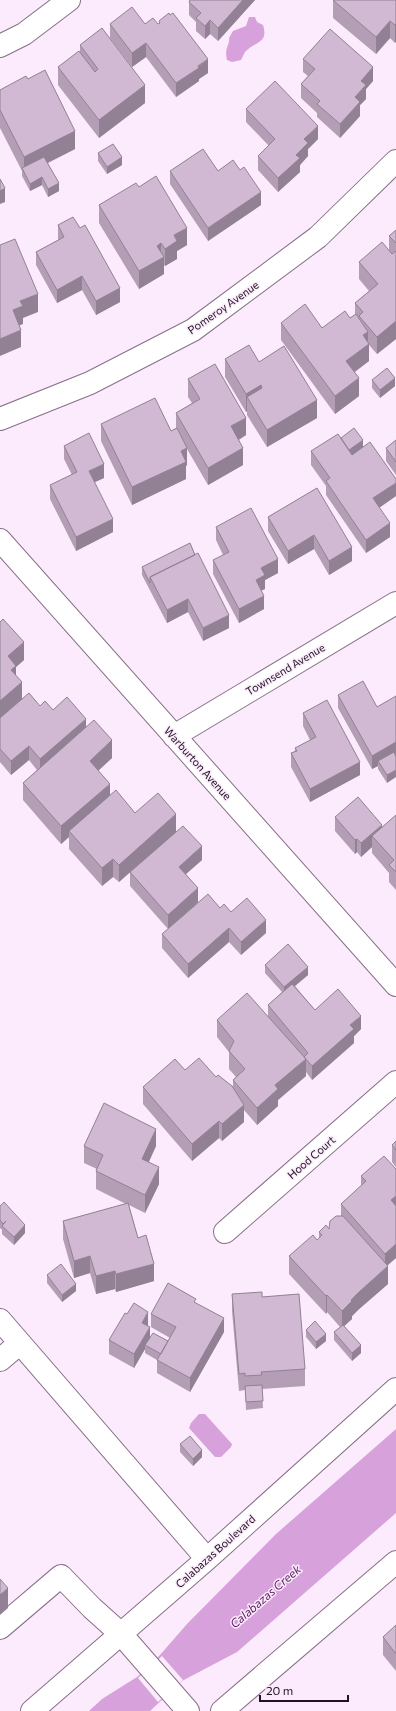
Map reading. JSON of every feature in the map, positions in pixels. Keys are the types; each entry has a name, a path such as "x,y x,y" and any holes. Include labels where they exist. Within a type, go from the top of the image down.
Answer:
{"street":[{"path":"0,46 24,34 69,0"},
{"name":"Pomeroy Avenue","path":"0,419 90,383 193,330 318,237 396,161"},
{"name":"Warburton Avenue","path":"0,540 396,985"},
{"name":"Townsend Avenue","path":"174,736 396,603"},
{"name":"Hood Court","path":"226,1232 396,1082"},
{"path":"0,1320 207,1559"},
{"path":"0,1360 20,1342"},
{"name":"Calabazas Boulevard","path":"32,1711 207,1559 396,1389"},
{"path":"222,1711 396,1562"},
{"path":"0,1628 61,1576 92,1608 121,1634 188,1711"}],"water":[{"path":"249,17 255,17 257,22 263,25 263,39 249,48 241,60 232,62 227,60 226,52 229,38 233,31 246,26"},
{"path":"199,1414 205,1414 232,1444 221,1457 215,1457 189,1428 191,1423"},
{"name":"Calabazas Creek","path":"396,1429 396,1513 237,1652 182,1681 150,1711 89,1711 102,1699 137,1677 276,1534"}],"pier":[{"path":"162,1656 183,1680 158,1702 138,1678"}],"building":[{"path":"190,0 243,0 218,28 210,20 205,26 196,18 201,13 189,2"},
{"path":"333,0 396,0 396,24 395,25 390,21 376,37"},
{"path":"132,7 145,24 153,18 158,24 160,23 159,21 169,13 170,15 173,13 208,59 198,66 199,68 176,83 146,43 132,53 110,24"},
{"path":"102,28 145,85 99,120 58,67 79,51 95,72 98,69 80,45"},
{"path":"330,29 373,67 361,81 366,85 355,97 360,102 340,124 317,104 320,101 301,84 315,69 303,59"},
{"path":"45,70 75,131 24,157 0,110 0,90 26,76 28,79"},
{"path":"275,81 318,126 304,139 308,143 296,155 300,158 278,178 258,156 275,139 246,109"},
{"path":"113,144 122,157 107,167 98,153"},
{"path":"203,149 218,171 233,160 240,170 244,167 261,192 208,228 170,171"},
{"path":"44,157 59,183 48,189 42,177 30,184 22,168"},
{"path":"156,176 187,228 174,235 177,241 165,249 161,243 157,246 164,257 139,271 99,205 136,183 139,187"},
{"path":"0,179 5,188 0,191"},
{"path":"73,217 80,228 85,225 120,288 96,301 82,276 57,290 36,252 64,237 58,225"},
{"path":"396,230 396,243 389,236"},
{"path":"15,239 38,294 20,301 23,306 13,310 21,330 0,339 0,245"},
{"path":"382,242 392,254 396,251 396,321 377,337 359,316 363,312 355,303 378,284 359,262"},
{"path":"305,304 322,328 345,311 350,318 356,314 368,332 363,335 369,344 346,361 359,378 335,396 281,323"},
{"path":"249,345 259,362 284,346 317,400 267,430 247,397 262,388 261,385 246,394 225,359"},
{"path":"215,364 246,418 231,426 243,448 208,468 176,413 200,399 188,379"},
{"path":"387,368 395,378 380,390 372,380"},
{"path":"155,398 171,431 177,428 187,448 181,451 186,462 132,487 101,424"},
{"path":"354,428 363,440 349,450 341,438"},
{"path":"89,433 104,464 89,471 113,519 76,537 50,485 77,472 64,446"},
{"path":"338,434 352,455 370,442 396,479 396,483 373,498 390,523 366,540 326,481 330,478 311,451"},
{"path":"396,440 396,462 386,448"},
{"path":"317,488 352,547 329,561 314,535 288,551 268,517"},
{"path":"251,508 278,559 261,568 265,575 256,580 264,596 239,609 213,560 229,552 216,527"},
{"path":"190,543 195,555 150,577 150,583 142,567"},
{"path":"198,553 229,615 203,628 188,599 167,610 150,577"},
{"path":"3,619 24,642 8,656 16,666 11,670 22,682 0,701 0,622"},
{"path":"363,681 377,707 396,696 396,742 372,756 338,695"},
{"path":"29,693 40,706 45,701 53,710 67,697 86,719 40,759 29,746 11,761 0,749 0,718"},
{"path":"327,700 360,762 310,789 291,753 297,751 295,748 316,737 303,713"},
{"path":"94,720 112,740 90,761 110,784 61,826 23,783"},
{"path":"394,752 396,757 396,770 387,775 378,761"},
{"path":"116,790 135,813 158,793 176,814 119,865 113,859 102,868 69,831"},
{"path":"358,797 382,825 361,843 357,839 355,840 335,817"},
{"path":"396,815 396,872 389,865 394,860 372,836"},
{"path":"183,826 202,846 179,867 198,888 168,915 130,872"},
{"path":"208,894 220,908 224,904 231,912 247,898 266,920 241,942 229,928 188,964 162,934"},
{"path":"288,944 308,967 284,987 265,965"},
{"path":"292,984 315,1010 338,989 361,1016 350,1025 354,1029 312,1066 304,1057 308,1053 268,1005"},
{"path":"247,993 306,1059 275,1085 278,1089 257,1108 233,1080 245,1069 229,1051 234,1041 217,1020"},
{"path":"199,1058 216,1077 218,1075 232,1086 244,1105 222,1124 219,1121 192,1144 143,1087 175,1059 185,1070"},
{"path":"104,1103 156,1129 142,1159 159,1167 145,1195 96,1171 103,1155 84,1146"},
{"path":"396,1141 396,1150 392,1145"},
{"path":"384,1156 396,1169 396,1196 391,1200 396,1206 396,1244 385,1254 341,1204 366,1181 361,1176"},
{"path":"4,1202 25,1225 14,1237 2,1226 6,1221 3,1224 0,1220 0,1206"},
{"path":"128,1203 138,1238 146,1235 154,1264 116,1274 115,1271 96,1276 90,1256 74,1261 63,1221"},
{"path":"336,1216 343,1216 388,1266 358,1293 342,1311 289,1256 313,1235 317,1240 322,1235 319,1232 326,1225 329,1229 330,1221"},
{"path":"61,1264 76,1284 62,1295 47,1275"},
{"path":"168,1283 196,1299 194,1302 224,1318 190,1378 157,1360 176,1327 151,1314"},
{"path":"262,1292 262,1297 299,1294 305,1369 261,1372 262,1375 245,1376 245,1373 239,1374 232,1294"},
{"path":"134,1303 148,1312 142,1323 150,1327 134,1354 109,1340 125,1313 127,1314"},
{"path":"315,1321 326,1334 316,1342 306,1330"},
{"path":"343,1325 361,1345 352,1353 334,1332"},
{"path":"153,1333 168,1341 161,1354 145,1345"},
{"path":"262,1385 263,1401 246,1402 245,1386"},
{"path":"190,1436 202,1450 193,1459 180,1444"},
{"path":"0,1579 8,1588 0,1595"},
{"path":"396,1625 396,1654 383,1637"}]}
